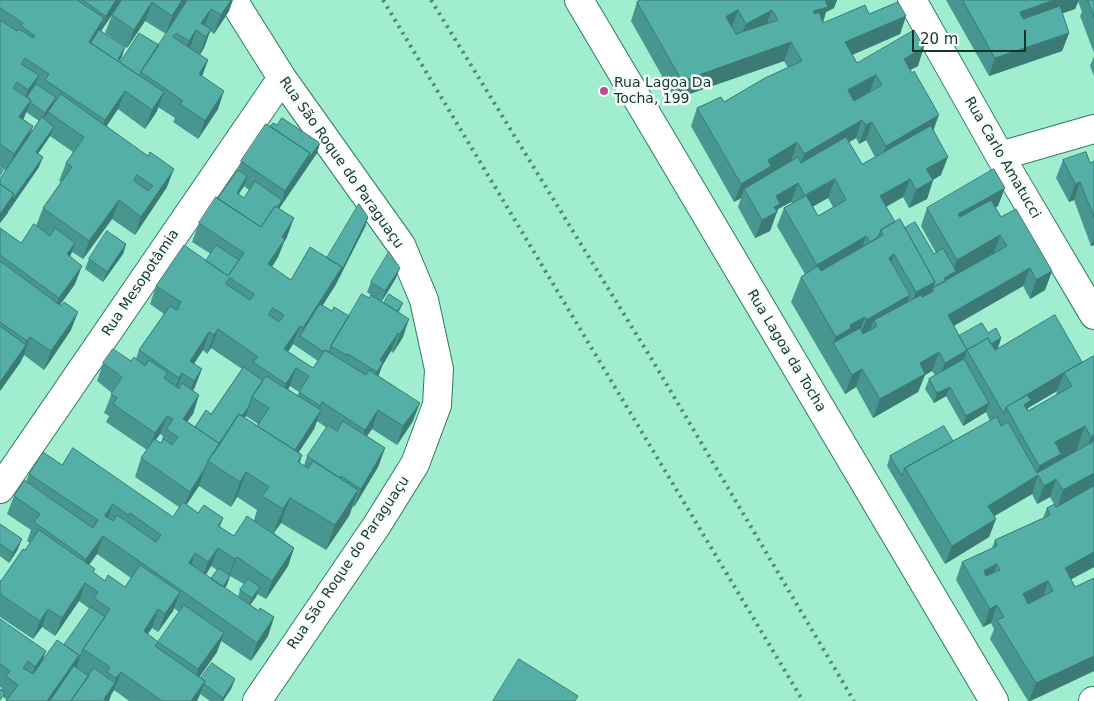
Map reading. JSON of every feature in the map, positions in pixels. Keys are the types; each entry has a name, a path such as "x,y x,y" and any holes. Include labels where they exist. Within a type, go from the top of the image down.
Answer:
{"street":[{"name":"Rua São Roque do Paraguaçu","path":"233,0 282,78 401,245 424,300 439,369 437,405 415,464 377,524 257,701"},
{"name":"Rua Lagoa da Tocha","path":"579,0 994,701"},
{"name":"Rua Carlo Amatucci","path":"912,0 1000,156 1094,315"},
{"name":"Rua Mesopotâmia","path":"0,489 282,78"},
{"path":"1000,156 1094,129"}],"building":[{"path":"0,0 77,0 104,18 89,42 164,92 152,110 125,91 105,120 45,80 49,74 25,58 21,64 39,75 28,90 17,82 13,88 31,100 19,117 33,126 14,154 0,144 0,20 17,31 19,29 33,38 35,36 21,26 23,23 0,8"},
{"path":"83,0 116,0 106,16"},
{"path":"122,0 182,0 172,16 152,2 134,30 112,15"},
{"path":"188,0 231,0 221,15 211,9 201,23 211,29 206,37 196,30 189,41 176,33 173,37 208,60 199,74 224,91 205,121 180,104 183,101 141,72"},
{"path":"641,0 825,0 828,7 813,11 815,14 819,12 823,23 865,5 869,14 898,2 906,16 845,42 857,63 914,30 924,47 904,59 912,73 914,71 939,115 886,146 872,122 866,125 862,120 804,154 797,142 768,160 771,166 741,184 697,108 721,97 724,102 765,78 802,61 791,42 682,81 637,2","holes":["738,10 746,24 772,10 778,20 736,34 726,17","876,75 882,85 854,101 848,90"]},
{"path":"963,0 1054,0 1020,12 1023,19 1060,6 1069,33 995,58"},
{"path":"1088,0 1094,0 1094,17"},
{"path":"99,30 125,47 118,59 121,61 139,33 159,45 140,76 91,43"},
{"path":"36,84 56,97 45,113 30,102 31,100 27,97"},
{"path":"61,94 148,156 150,152 174,169 141,217 119,200 89,241 43,208 72,167 66,163 84,137 48,112","holes":["137,175 153,186 148,191 134,181"]},
{"path":"42,117 54,127 36,152 43,157 11,202 14,194 0,184 0,179"},
{"path":"282,118 320,143 307,161 310,153 270,126 273,123 277,125"},
{"path":"266,124 310,153 285,191 241,161"},
{"path":"931,126 948,157 926,169 933,180 916,190 910,179 880,196 895,222 881,230 878,237 870,242 866,236 817,265 784,208 805,196 798,183 776,196 780,204 774,207 777,212 762,220 744,189 798,157 801,163 846,137 862,164","holes":["835,179 846,200 818,216 806,195"]},
{"path":"1086,152 1090,163 1094,161 1094,217 1080,182 1075,184 1063,160"},
{"path":"994,169 1005,188 958,214 960,217 991,200 1001,217 1016,209 1052,271 1036,280 1030,268 948,315 967,350 945,363 939,352 920,363 925,374 880,399 862,369 852,375 833,343 860,328 863,334 877,326 874,320 921,295 922,297 934,291 932,288 1007,246 1000,235 957,260 927,208"},
{"path":"238,170 247,176 237,193 244,198 255,181 282,200 277,208 275,206 261,227 218,199"},
{"path":"0,184 14,194 0,214"},
{"path":"216,197 261,227 275,206 294,218 282,237 285,239 268,264 291,280 310,247 342,267 303,328 300,326 284,349 313,368 325,350 366,375 369,370 420,403 403,426 378,410 365,430 322,402 320,406 299,392 309,376 296,368 286,384 253,362 258,357 218,329 214,335 209,332 190,361 202,369 194,381 182,373 179,378 139,350 170,306 177,310 181,302 156,286 184,245 228,276 244,253 199,223","holes":["230,278 254,294 250,300 226,284","273,308 284,315 279,322 269,315"]},
{"path":"359,204 368,217 339,276 342,267 327,258"},
{"path":"900,219 935,282 916,292 894,254 889,258 910,295 866,320 865,317 850,325 851,328 836,337 801,277 818,266 821,271 883,235 881,230"},
{"path":"915,222 934,254 943,248 956,271 944,278 946,281 932,288 935,282 905,228"},
{"path":"34,224 50,236 55,228 75,243 67,254 82,266 59,298 0,255 0,228 21,243"},
{"path":"107,231 126,244 107,272 89,259"},
{"path":"216,245 239,260 228,276 206,261"},
{"path":"389,252 400,268 385,291 371,282"},
{"path":"0,261 61,306 64,302 78,312 51,351 30,337 27,341 0,322"},
{"path":"362,294 369,298 371,295 409,319 380,360 383,362 377,372 331,346"},
{"path":"389,294 403,303 397,311 384,303"},
{"path":"320,304 332,311 334,307 349,316 329,352 325,350 324,352 300,336"},
{"path":"1055,315 1082,362 1006,407 1004,414 967,350 988,338 995,350"},
{"path":"982,323 988,333 996,328 1001,338 991,344 988,338 967,350 959,336"},
{"path":"0,326 26,345 0,382"},
{"path":"113,349 131,361 134,357 145,366 149,360 168,373 164,378 179,389 182,383 199,395 183,419 220,444 190,492 141,458 154,439 161,443 164,439 172,445 178,437 166,429 173,419 167,416 155,433 113,404 117,398 111,394 122,377 103,363"},
{"path":"1094,356 1094,435 1091,437 1085,426 1055,442 1061,454 1039,466 1006,407 1027,395 1031,400 1024,405 1028,411 1072,386 1064,373"},
{"path":"964,359 989,403 966,416 950,387 937,393 929,379"},
{"path":"244,367 263,381 252,397 249,406 242,416 239,414 220,444 195,427 206,410 211,414"},
{"path":"266,376 321,410 295,450 257,426 269,408 252,397"},
{"path":"239,414 302,455 298,462 308,468 313,461 358,490 335,525 290,498 283,509 262,496 269,487 246,472 240,482 208,461"},
{"path":"997,417 1001,426 1008,422 1037,473 1094,441 1094,473 1063,490 1056,479 1044,486 1038,475 988,506 996,519 952,546 905,468"},
{"path":"343,421 385,448 361,489 341,476 340,478 307,456 328,425 337,431"},
{"path":"944,426 953,441 905,468 902,476 890,456"},
{"path":"73,448 173,517 183,502 198,513 204,505 223,518 218,526 234,536 247,516 294,548 272,581 237,557 235,559 218,548 208,562 195,553 189,563 259,611 260,608 274,617 257,643 103,536 86,559 34,522 40,514 14,496 24,480 93,528 98,520 29,474 43,452 62,465","holes":["113,504 128,515 130,513 161,535 156,542 117,515 113,521 105,516"]},
{"path":"1094,486 1094,552 1065,568 1075,587 1094,578 1094,656 1036,683 997,620 1004,617 997,605 990,609 962,562 997,546 995,540 1050,515 1047,508 1055,504 1056,507","holes":["997,564 1000,570 986,576 984,571","1048,581 1053,591 1028,604 1023,594"]},
{"path":"0,524 22,539 13,553 0,544"},
{"path":"39,530 95,569 93,572 105,581 108,575 125,587 140,565 180,592 165,614 158,609 144,631 158,642 155,646 205,681 191,701 162,701 121,672 116,678 107,672 110,667 83,649 110,609 94,598 98,592 85,583 62,618 48,609 40,621 0,594 0,580"},
{"path":"219,568 230,576 223,587 211,579"},
{"path":"248,579 260,587 252,598 240,590"},
{"path":"184,605 224,633 198,669 158,642"},
{"path":"91,607 105,617 75,664 79,655 64,645"},
{"path":"0,619 46,651 35,667 28,661 23,668 33,674 57,640 79,655 47,701 6,701 18,685 6,676 10,671 0,664"},
{"path":"519,659 578,696 575,701 493,701"},
{"path":"212,663 235,679 223,698 204,684 205,681 201,678"},
{"path":"74,666 89,676 71,701 50,701"},
{"path":"94,668 115,683 104,699 106,701 71,701"},
{"path":"0,689 5,693 0,700"}],"railway":[{"path":"383,0 803,701"},
{"path":"431,0 657,368 854,701"}],"place":[{"name":"Rua Lagoa Da Tocha, 199","path":"604,91"}]}
